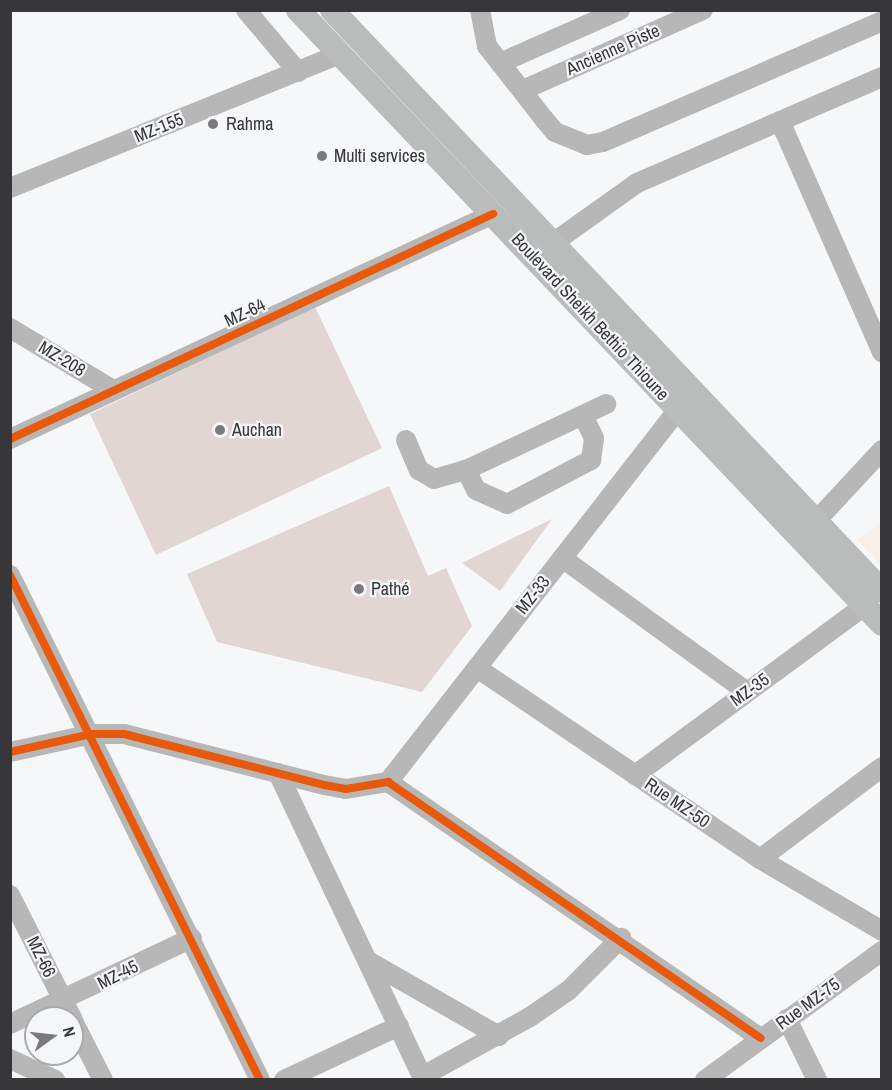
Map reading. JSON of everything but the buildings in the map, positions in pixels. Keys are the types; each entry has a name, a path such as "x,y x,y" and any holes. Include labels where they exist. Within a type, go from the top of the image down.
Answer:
{"main road":[{"name":"Boulevard Sheikh Bethio Thioune","path":"298,10 678,409 873,598"},
{"name":"Boulevard Sheikh Bethio Thioune","path":"332,10 816,521 873,598 882,624"}],"street":[{"path":"246,10 298,72"},
{"path":"480,10 481,29 500,63 555,132 586,145 603,142 882,21"},
{"name":"Ancienne Piste","path":"500,63 620,10"},
{"name":"Ancienne Piste","path":"523,90 703,10"},
{"name":"MZ-155","path":"10,188 340,54"},
{"path":"553,243 637,183 882,77"},
{"path":"780,121 882,352"},
{"name":"MZ-64","path":"10,439 493,214"},
{"name":"MZ-208","path":"10,328 113,390"},
{"path":"405,440 419,470 434,479 466,470 606,404"},
{"name":"MZ-33","path":"388,782 678,409"},
{"path":"466,470 476,490 507,504 591,460 594,438 583,415"},
{"path":"816,521 882,450"},
{"path":"562,558 747,692"},
{"path":"10,576 16,600 92,734 260,1080"},
{"name":"MZ-35","path":"635,774 873,598"},
{"name":"Rue MZ-50","path":"477,668 760,859 882,931"},
{"path":"10,752 92,734 156,739 346,789 388,782 621,938 761,1038"},
{"path":"760,859 882,767"},
{"path":"279,773 424,1078 500,1036 569,990 621,938"},
{"name":"MZ-66","path":"10,896 65,1006"},
{"name":"MZ-45","path":"80,1006 192,938"},
{"name":"Rue MZ-75","path":"705,1080 882,951"},
{"path":"368,961 500,1036"},
{"path":"787,1019 817,1080"},
{"path":"284,1080 399,1026"},
{"name":"MZ-66","path":"84,1043 103,1080"},
{"path":"10,1059 55,1080"}],"shaded area":[{"path":"881,522 881,565 857,540"}],"cycle path":[{"path":"10,439 493,214"},
{"path":"10,575 260,1080"},
{"path":"10,752 92,734 124,734 324,785 346,789 388,782 761,1038"}],"place":[{"name":"Rahma","path":"213,124"},
{"name":"Multi services","path":"322,156"},
{"name":"Auchan","path":"220,430"},
{"name":"Pathé","path":"359,589"}]}
